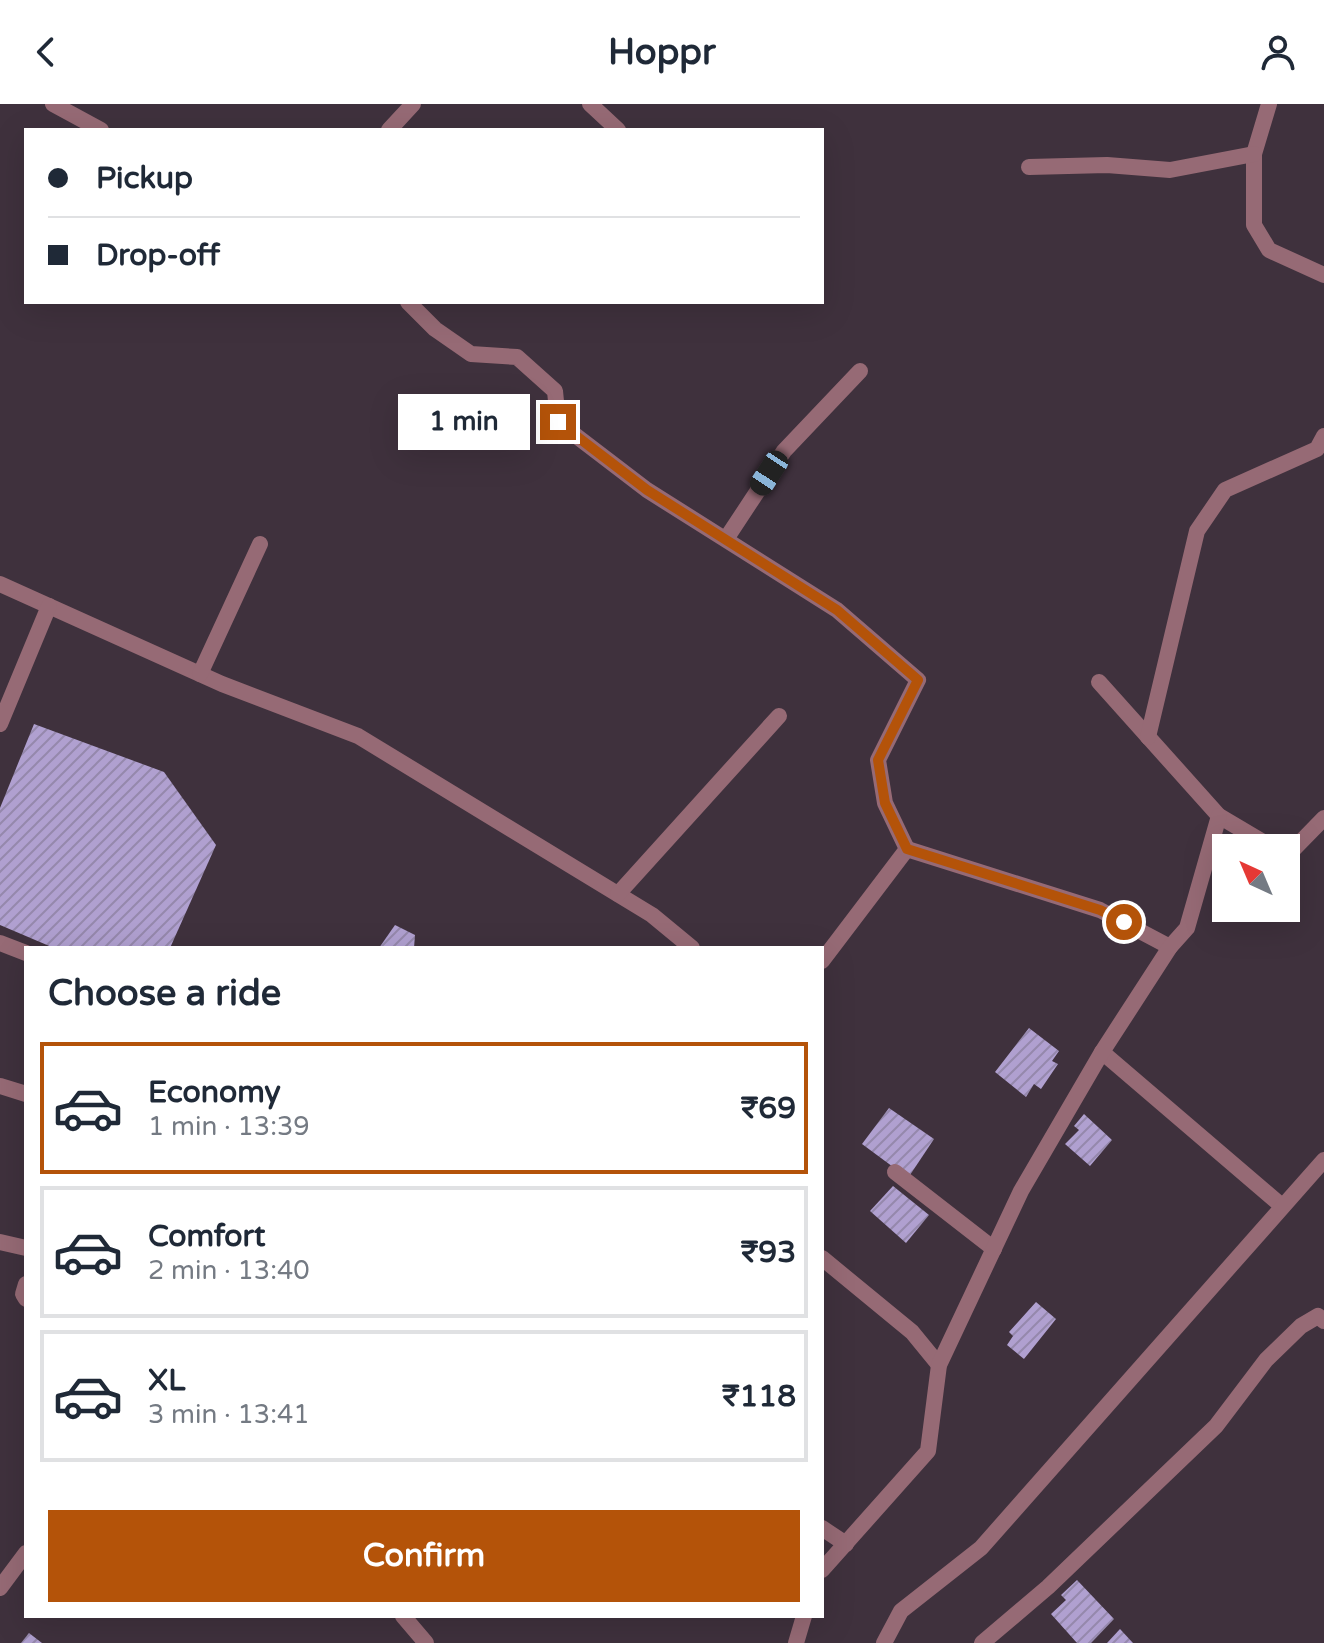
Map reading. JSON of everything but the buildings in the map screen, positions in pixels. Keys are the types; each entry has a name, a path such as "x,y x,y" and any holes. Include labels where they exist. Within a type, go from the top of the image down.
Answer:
{"street":[{"path":"53,104 97,128"},
{"path":"391,128 413,104"},
{"path":"590,104 616,128"},
{"path":"1269,104 1254,154 1254,225 1269,250 1324,275"},
{"path":"1029,167 1107,165 1170,170 1254,154"},
{"path":"410,304 435,329 471,354 517,357 555,391 558,422 647,490 837,610 918,680 878,760 885,803 907,849 1100,910 1170,947"},
{"path":"726,539 784,451 860,371"},
{"path":"1148,737 1197,531 1225,490 1317,449 1324,436"},
{"path":"200,674 260,544"},
{"path":"0,584 200,674 358,736 652,915 690,946"},
{"path":"0,724 49,606"},
{"path":"1099,682 1219,816 1248,834"},
{"path":"618,894 779,716"},
{"path":"824,1568 928,1451 939,1365 1021,1191 1102,1052 1170,947 1187,928 1219,816"},
{"path":"1300,843 1324,818"},
{"path":"824,958 907,849"},
{"path":"0,943 24,952"},
{"path":"1102,1052 1282,1206"},
{"path":"0,1086 24,1093"},
{"path":"884,1643 901,1611 981,1548 1324,1160"},
{"path":"895,1172 994,1249"},
{"path":"0,1242 24,1248"},
{"path":"824,1260 912,1332 939,1365"},
{"path":"982,1643 1048,1587 1216,1426 1266,1360 1301,1326 1318,1316 1324,1321"},
{"path":"824,1529 846,1544"},
{"path":"0,1588 24,1556"},
{"path":"405,1618 426,1643"},
{"path":"796,1643 803,1618"}],"route":[{"path":"558,422 647,490 837,610 918,680 878,760 885,803 907,849 1100,910 1124,922"}]}
